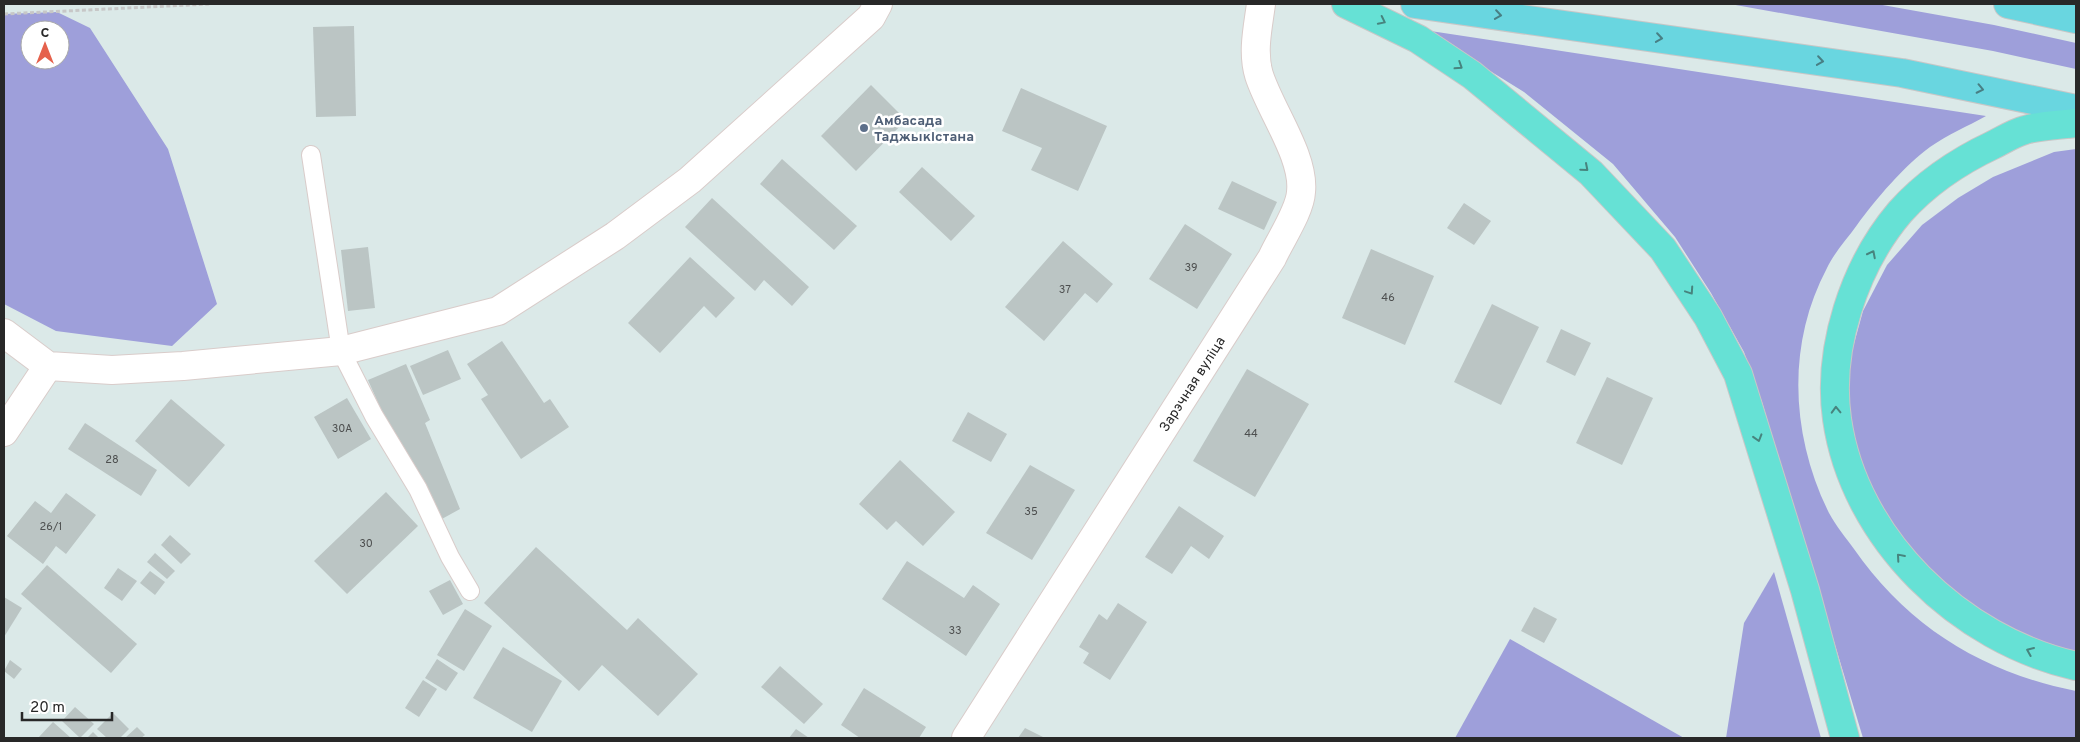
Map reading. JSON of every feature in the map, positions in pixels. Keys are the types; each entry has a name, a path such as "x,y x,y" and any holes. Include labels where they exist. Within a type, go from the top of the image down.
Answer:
{"highway":[{"path":"1346,4 1418,39 1472,75 1591,173 1663,249 1708,317 1738,374 1805,590 1845,738"},
{"path":"2076,123 2025,130 1976,153 1931,183 1900,212 1875,247 1855,288 1842,333 1835,374 1837,418 1846,462 1865,505 1893,548 1921,581 1998,638 2053,661 2076,666"}],"main road":[{"path":"1415,4 1902,73 2076,109"},
{"path":"2008,4 2076,19"}],"street":[{"path":"4,333 48,366 112,370 174,367 341,351 498,311 614,236 690,180 871,16 878,4"},
{"name":"Зарэчная вуліца","path":"966,738 1272,258 1301,195 1302,181 1293,152 1259,74 1256,48 1261,4"},
{"path":"4,432 48,366"}],"lane":[{"path":"311,155 341,351 374,416 418,489 450,557 470,591"}],"path":[{"path":"4,14 210,4"}],"shaded area":[{"path":"1730,4 1877,4 1994,25 2076,43 2076,69 1993,51"},
{"path":"57,12 90,28 168,149 217,304 172,346 56,331 4,304 4,14"},
{"path":"1424,30 1986,116 1930,147 1910,164 1873,205 1830,262 1814,297 1805,328 1800,359 1798,391 1801,422 1816,484 1829,513 1875,577 1899,602 1924,623 1980,659 2042,683 2076,691 2076,738 1863,738 1762,402 1744,352 1711,293 1675,237 1613,164 1524,92"},
{"path":"2076,149 2076,660 1984,626 1878,518 1846,412 1849,362 1863,311 1887,265 1922,225 1958,198 1993,177 2054,152"},
{"path":"1774,572 1821,738 1726,738 1744,623"},
{"path":"1510,639 1684,738 1455,738"}],"building":[{"path":"354,26 356,116 316,117 313,27"},
{"name":"Амбасада Таджыкістана","path":"871,85 906,120 856,171 821,136"},
{"path":"1021,88 1107,126 1078,191 1031,170 1042,148 1002,131"},
{"path":"782,159 857,226 834,250 760,184"},
{"path":"922,167 975,216 951,241 899,192"},
{"path":"1232,181 1277,202 1264,230 1218,209"},
{"path":"712,198 809,287 792,306 764,280 755,291 685,227"},
{"path":"1464,203 1491,221 1474,245 1447,228"},
{"path":"1185,224 1232,254 1197,309 1149,279"},
{"path":"1063,241 1113,284 1097,303 1085,293 1044,341 1005,307"},
{"path":"368,247 375,308 348,311 341,250"},
{"path":"1371,249 1434,276 1405,345 1342,318"},
{"path":"690,257 735,298 716,318 704,306 660,353 628,323"},
{"path":"1492,304 1539,327 1501,405 1454,382"},
{"path":"1561,329 1591,343 1575,376 1546,362"},
{"path":"502,341 544,403 550,399 569,427 521,459 481,399 488,395 467,364"},
{"path":"448,350 461,379 423,395 410,366"},
{"path":"406,364 430,420 425,423 460,509 440,520 393,437 368,380"},
{"path":"1247,369 1309,404 1255,497 1193,461"},
{"path":"1607,377 1653,398 1622,465 1576,443"},
{"path":"347,398 371,439 338,459 314,417"},
{"path":"171,399 225,445 189,487 135,441"},
{"path":"968,412 1007,434 991,462 952,441"},
{"path":"85,423 157,470 141,496 68,449"},
{"path":"900,460 955,512 923,546 896,521 887,530 859,504"},
{"path":"1030,465 1075,490 1032,560 986,533"},
{"path":"386,492 418,526 347,594 314,561"},
{"path":"66,493 96,515 66,554 56,546 43,564 7,536 35,501 51,513"},
{"path":"1179,506 1224,536 1209,559 1191,546 1172,574 1145,557"},
{"path":"170,535 191,554 181,564 161,545"},
{"path":"536,547 627,630 638,618 698,674 658,716 602,665 579,691 484,603"},
{"path":"155,553 175,571 167,579 147,562"},
{"path":"907,561 964,598 973,585 1000,604 966,656 882,599"},
{"path":"47,565 137,644 111,673 21,594"},
{"path":"118,568 137,581 122,601 104,588"},
{"path":"150,571 165,582 155,595 140,583"},
{"path":"450,580 463,604 443,615 429,591"},
{"path":"4,597 22,608 4,637"},
{"path":"1118,603 1147,622 1110,680 1083,663 1089,653 1079,647 1099,614 1107,620"},
{"path":"1534,607 1557,619 1544,643 1521,631"},
{"path":"465,609 492,626 464,671 437,655"},
{"path":"503,647 562,681 532,732 473,698"},
{"path":"437,659 458,673 446,691 425,678"},
{"path":"10,660 22,669 14,679 4,671"},
{"path":"780,666 823,704 804,724 761,687"},
{"path":"423,680 437,689 419,717 405,708"},
{"path":"864,688 926,727 919,738 860,738 841,725"},
{"path":"75,707 94,724 80,738 62,721"},
{"path":"113,713 129,729 120,738 107,738 97,729"},
{"path":"53,722 71,738 38,738"},
{"path":"137,727 145,735 141,738 125,738"},
{"path":"1025,728 1045,738 1018,738"},
{"path":"796,729 809,738 789,738"},
{"path":"93,732 99,738 87,738"}],"place":[{"name":"Амбасада Таджыкістана","path":"864,128"}]}
